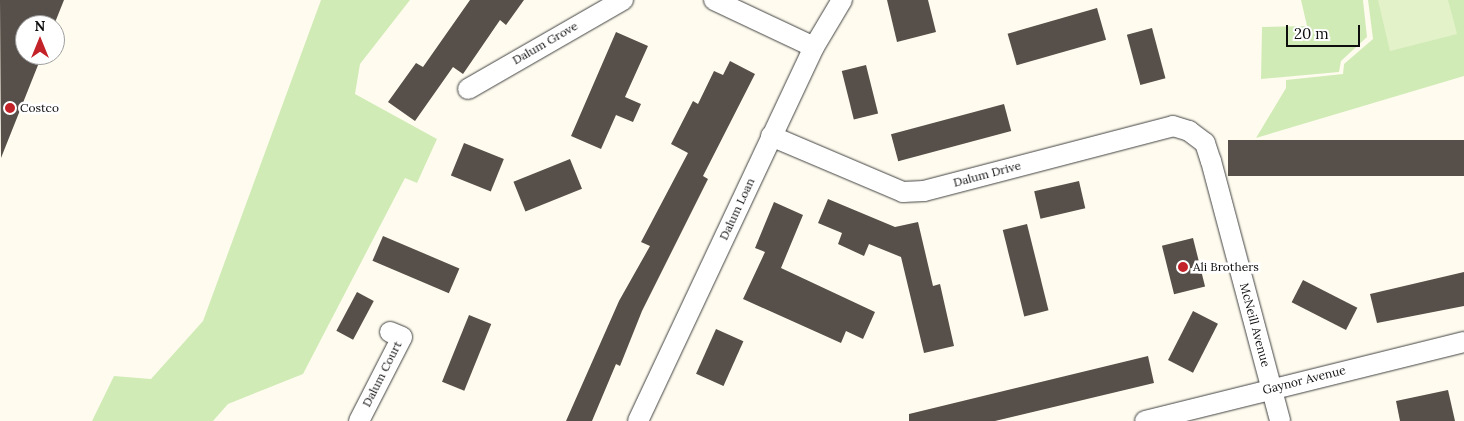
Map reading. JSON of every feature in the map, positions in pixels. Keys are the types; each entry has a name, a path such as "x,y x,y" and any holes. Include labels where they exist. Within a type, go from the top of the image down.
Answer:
{"street":[{"name":"Dalum Grove","path":"468,89 623,0"},
{"path":"714,0 814,46"},
{"name":"Dalum Loan","path":"638,421 814,46 842,0"},
{"name":"Dalum Drive","path":"771,136 903,192 924,191 1172,126 1189,131 1205,143"},
{"name":"McNeill Avenue","path":"1205,143 1280,421"},
{"name":"Dalum Court","path":"358,421 402,337 390,332"},
{"name":"Gaynor Avenue","path":"1145,421 1271,388 1464,342"}],"green space":[{"path":"321,0 410,0 360,64 355,94 437,139 417,183 405,178 303,374 228,404 213,421 92,421 114,376 151,379 203,321"},
{"path":"1301,0 1363,0 1367,37 1341,61 1339,72 1261,79 1262,27 1307,26"},
{"path":"1368,0 1464,0 1464,76 1256,138 1286,88 1286,80 1343,74 1344,64 1373,39"},
{"path":"1378,0 1448,0 1457,34 1390,51"}],"building":[{"name":"Costco","path":"0,0 64,0 58,15 15,15 15,65 38,65 1,158"},
{"path":"470,0 524,0 506,25 500,20 463,74 453,67 415,121 388,102 416,63 423,67"},
{"path":"887,0 928,0 936,32 897,42"},
{"path":"1097,8 1106,40 1017,65 1008,34"},
{"path":"1152,28 1165,78 1140,85 1127,35"},
{"path":"616,32 648,46 625,97 641,104 633,122 616,115 601,149 571,136"},
{"path":"730,61 755,74 703,176 708,179 642,311 620,366 616,364 592,421 566,421 619,301 650,246 641,242 688,153 671,144 693,101 698,104 714,71 723,75"},
{"path":"866,65 878,114 854,120 842,71"},
{"path":"1004,104 1011,131 898,161 891,134"},
{"path":"1228,140 1464,140 1464,176 1228,176"},
{"path":"464,143 504,159 491,192 451,175"},
{"path":"570,159 582,189 525,212 513,182"},
{"path":"1079,181 1085,208 1040,219 1034,191"},
{"path":"828,199 895,227 918,222 933,286 940,284 954,346 924,353 901,257 869,244 864,256 838,244 842,233 818,223"},
{"path":"774,202 803,215 781,268 875,312 863,339 846,331 841,343 743,299 765,252 755,248"},
{"path":"1027,224 1049,310 1024,316 1003,230"},
{"path":"383,236 459,268 449,293 372,261"},
{"name":"Ali Brothers","path":"1193,238 1205,287 1174,294 1162,246"},
{"path":"1464,272 1464,306 1377,323 1370,294"},
{"path":"1303,280 1357,308 1346,330 1292,302"},
{"path":"357,292 374,301 353,340 336,331"},
{"path":"1193,311 1218,324 1193,373 1168,360"},
{"path":"469,315 491,324 464,391 442,382"},
{"path":"716,329 743,341 723,386 696,374"},
{"path":"1148,356 1154,383 995,421 909,421 909,414"},
{"path":"1448,390 1455,421 1400,421 1396,401"}],"place":[{"name":"Costco","path":"10,108"},
{"name":"Ali Brothers","path":"1183,267"}]}
